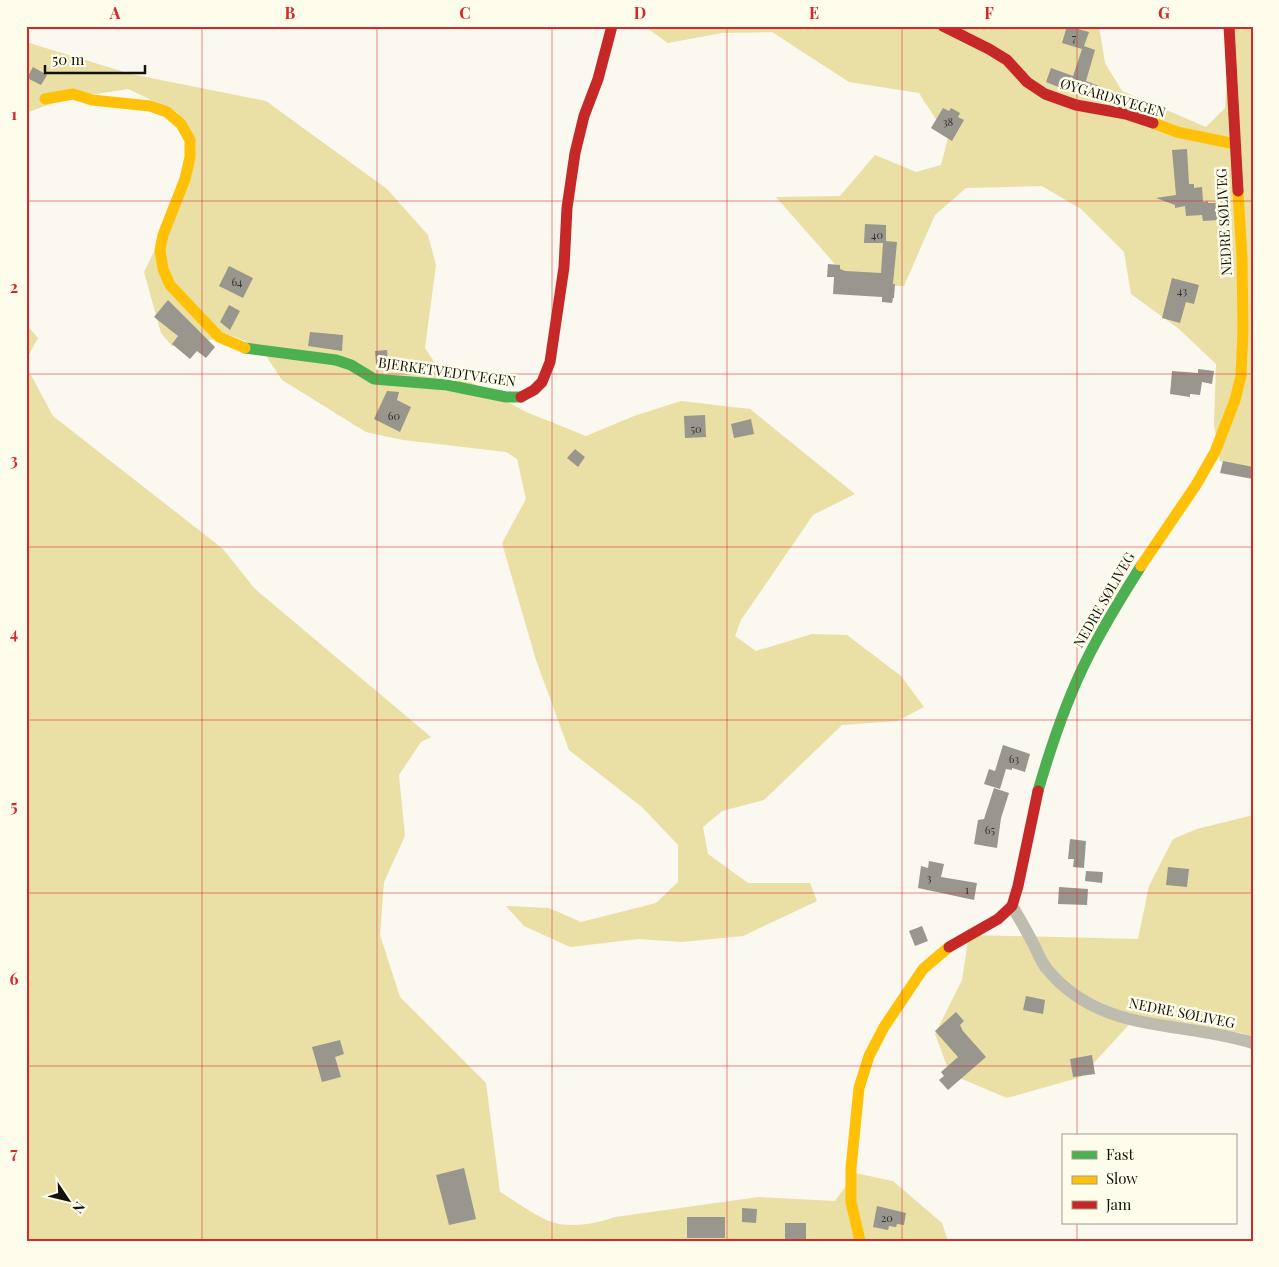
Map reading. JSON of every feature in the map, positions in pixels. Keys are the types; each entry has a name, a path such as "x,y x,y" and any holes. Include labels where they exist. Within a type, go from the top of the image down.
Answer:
{"street":[{"name":"BJERKETVEDTVEGEN","path":"45,99 73,94 92,100 150,106 167,112 181,124 190,140 190,157 185,179 163,235 160,250 163,269 170,285 219,337 248,349 336,360 351,365 374,379 447,385 506,397 523,397 542,382 550,362 564,268 567,208 575,152 584,116 605,57 612,26"},
{"name":"ØYGARDSVEGEN","path":"943,26 1007,60 1027,82 1045,94 1076,105 1126,114 1177,132 1235,144"},
{"name":"NEDRE SØLIVEG","path":"1229,26 1242,258 1243,330 1241,376 1235,400 1215,452 1196,485 1136,573 1110,616 1083,667 1050,752 1037,795 1012,906 1045,967 1062,986 1080,999 1099,1009 1130,1020 1253,1043"},
{"path":"860,1241 851,1202 851,1168 860,1088 869,1056 884,1027 923,969 945,950 998,919 1012,906"}],"shaded area":[{"path":"644,26 1099,26 1105,63 1122,91 1206,127 1225,108 1230,26 1253,26 1253,474 1220,461 1214,425 1216,364 1179,329 1131,294 1124,252 1081,209 1042,186 966,188 935,215 904,286 880,286 841,271 776,197 840,196 875,155 916,172 941,165 948,138 919,93 849,82 772,32 722,33 668,43"},
{"path":"26,42 131,74 266,101 387,189 428,235 436,265 425,348 437,366 526,412 586,436 634,416 681,401 750,409 855,494 813,515 741,620 735,636 756,651 812,634 847,635 901,676 924,707 897,721 842,725 764,800 722,811 703,827 708,854 748,883 810,883 817,901 743,936 682,942 638,939 570,947 524,926 506,906 549,908 581,922 656,903 678,882 678,845 643,808 569,750 536,660 502,543 526,499 517,459 506,452 403,440 366,432 282,380 261,348 233,336 172,346 161,333 144,272 171,217 194,141 177,112 128,89 64,99 26,113"},
{"path":"26,324 38,338 26,360"},
{"path":"26,366 53,416 223,549 255,589 431,737 421,742 399,775 405,836 384,882 380,935 400,997 486,1083 500,1192 549,1221 573,1225 599,1222 615,1217 759,1197 835,1201 855,1173 893,1181 942,1223 948,1241 26,1241"},
{"path":"1253,815 1253,1039 1242,1033 1135,1018 1081,1077 1007,1098 950,1074 935,1034 962,980 969,935 1138,939 1149,886 1173,839 1197,829"}],"building":[{"path":"1067,26 1089,32 1084,46 1095,50 1086,81 1107,89 1103,99 1079,95 1046,82 1051,68 1073,76 1082,49 1062,43"},
{"path":"33,67 47,75 41,85 27,78"},
{"path":"943,108 949,111 951,108 960,113 958,117 964,120 952,141 931,128"},
{"path":"1187,149 1189,184 1194,184 1194,188 1202,187 1203,202 1218,203 1219,220 1203,221 1202,215 1186,216 1185,206 1175,208 1175,205 1156,198 1176,195 1172,150"},
{"path":"865,224 886,225 886,241 897,242 893,284 895,284 894,298 892,303 882,302 882,297 833,294 834,277 827,277 828,264 840,265 840,269 845,271 881,273 883,243 864,243"},
{"path":"229,266 253,278 243,298 219,286"},
{"path":"1172,278 1199,285 1194,304 1186,302 1180,323 1162,318"},
{"path":"168,300 215,347 206,358 197,351 190,359 172,344 178,336 154,317"},
{"path":"229,305 240,311 230,330 220,322"},
{"path":"310,332 343,335 342,351 308,346"},
{"path":"387,350 388,362 376,363 375,351"},
{"path":"1198,369 1214,371 1212,384 1202,382 1200,395 1190,394 1190,397 1170,394 1172,371 1198,373"},
{"path":"387,391 399,392 397,400 411,407 400,432 374,419"},
{"path":"705,415 706,437 685,438 684,416"},
{"path":"751,419 754,434 734,438 731,424"},
{"path":"575,449 585,457 578,467 567,458"},
{"path":"1223,461 1253,467 1253,479 1220,473"},
{"path":"1003,745 1030,754 1025,772 1012,768 1012,770 1006,769 1000,789 984,784 989,769 995,771"},
{"path":"994,788 1009,793 1001,818 997,848 974,844 978,820 984,819"},
{"path":"1070,839 1086,841 1084,868 1073,867 1074,859 1068,859"},
{"path":"929,861 944,864 941,877 977,883 974,900 918,888 921,866 928,868"},
{"path":"1168,867 1189,869 1187,887 1166,885"},
{"path":"1086,871 1103,872 1102,883 1085,881"},
{"path":"1059,887 1088,889 1087,905 1058,904"},
{"path":"922,926 928,941 915,946 909,931"},
{"path":"1026,996 1045,1000 1043,1014 1023,1010"},
{"path":"956,1012 964,1021 960,1025 963,1031 986,1057 948,1090 939,1080 944,1076 941,1072 958,1057 935,1031"},
{"path":"340,1040 344,1054 335,1057 341,1077 322,1082 312,1047"},
{"path":"1092,1055 1095,1074 1073,1077 1070,1059"},
{"path":"464,1168 476,1219 449,1225 436,1175"},
{"path":"877,1206 906,1213 904,1225 889,1226 888,1230 873,1227"},
{"path":"742,1208 757,1209 756,1223 742,1222"},
{"path":"687,1217 725,1217 725,1238 687,1238"},
{"path":"785,1223 806,1223 806,1241 785,1241"}],"traffic: fast":[{"path":"245,348 336,360 351,365 374,379 447,385 506,397 521,397"},
{"path":"1038,791 1048,757 1079,675 1106,623 1141,566"}],"traffic: slow":[{"path":"45,99 73,94 92,100 150,106 167,112 181,124 190,140 190,157 185,179 163,235 160,250 163,269 170,285 219,337 245,348"},
{"path":"1153,123 1177,132 1235,144"},
{"path":"1141,566 1196,485 1215,452 1235,400 1241,376 1243,330 1242,258 1238,191"},
{"path":"860,1241 851,1202 851,1168 859,1088 869,1056 884,1027 923,969 949,947"}],"traffic: jam":[{"path":"521,397 534,390 542,382 550,362 564,267 567,208 575,153 584,116 598,79 612,26"},
{"path":"943,26 1007,60 1027,82 1045,94 1076,105 1126,114 1153,123"},
{"path":"1229,26 1238,191"},
{"path":"949,947 998,919 1012,906 1038,791"}]}
